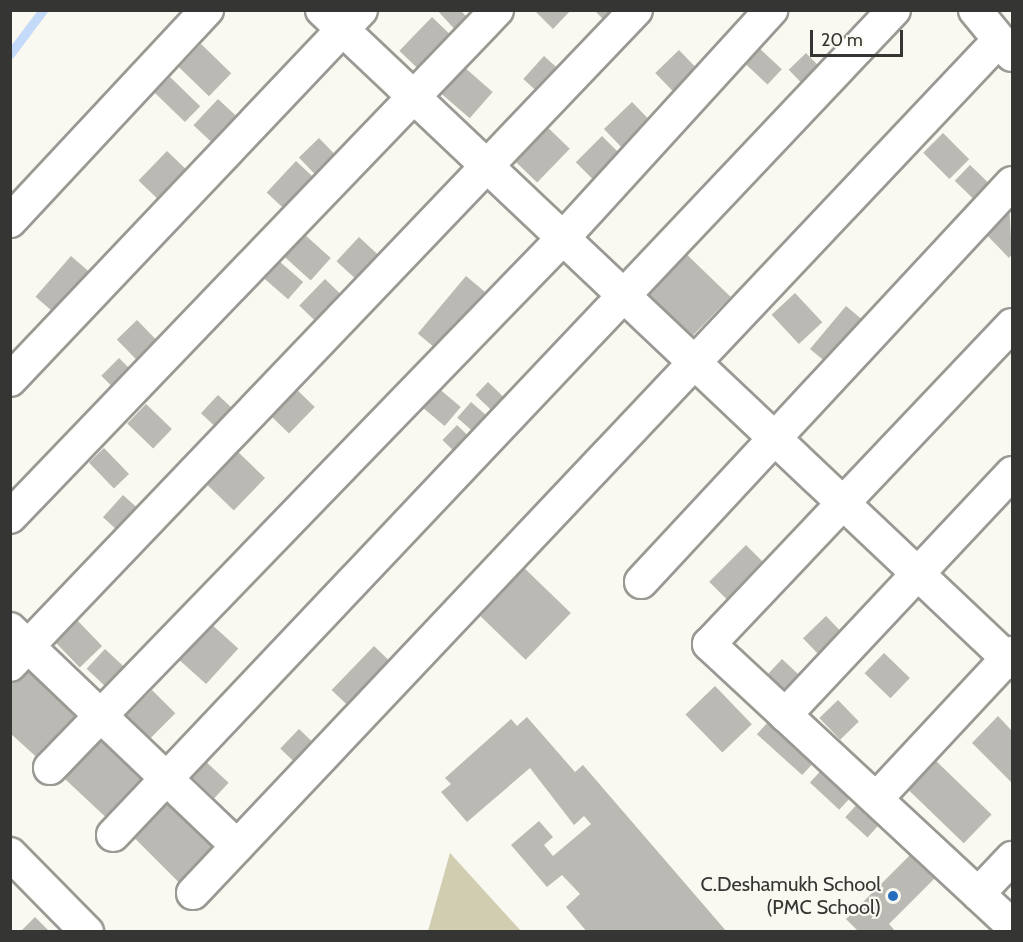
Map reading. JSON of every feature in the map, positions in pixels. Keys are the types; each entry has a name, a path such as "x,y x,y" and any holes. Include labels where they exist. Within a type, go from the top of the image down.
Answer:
{"street":[{"path":"10,221 207,10"},
{"path":"10,517 497,10"},
{"path":"237,846 100,715 16,647 636,10"},
{"path":"50,768 563,238 771,10"},
{"path":"113,835 894,10"},
{"path":"193,893 694,362 1006,48 975,10"},
{"path":"10,380 342,17 413,96 918,574 1011,658 876,799"},
{"path":"641,582 1012,183"},
{"path":"1012,325 709,644 1012,926"},
{"path":"785,715 1012,473"},
{"path":"10,854 87,932"},
{"path":"978,894 1012,858"}],"shaded area":[{"path":"450,853 521,931 428,931"}],"building":[{"path":"437,10 460,10 471,21 459,34"},
{"path":"534,10 571,10 553,29"},
{"path":"594,10 634,10 614,30"},
{"path":"432,17 457,41 425,75 399,51"},
{"path":"201,44 231,73 209,96 179,67"},
{"path":"757,46 782,69 768,85 743,61"},
{"path":"679,50 704,76 680,99 655,73"},
{"path":"806,53 827,75 810,91 789,70"},
{"path":"544,56 565,75 544,98 523,79"},
{"path":"464,67 493,92 470,118 441,93"},
{"path":"170,77 200,106 185,122 155,93"},
{"path":"218,99 247,126 223,153 193,125"},
{"path":"632,102 653,124 625,151 604,129"},
{"path":"541,121 570,149 537,183 508,155"},
{"path":"943,133 969,159 949,179 923,153"},
{"path":"602,136 625,159 599,185 576,162"},
{"path":"319,138 343,163 323,183 299,157"},
{"path":"167,151 195,178 167,208 139,180"},
{"path":"296,161 321,184 292,216 267,192"},
{"path":"970,165 993,187 978,203 955,181"},
{"path":"1009,203 1012,254 1009,258 982,230"},
{"path":"304,234 331,258 311,280 284,256"},
{"path":"359,237 386,262 364,286 336,261"},
{"path":"678,246 731,297 688,341 636,290"},
{"path":"71,256 99,280 63,321 36,297"},
{"path":"279,261 303,282 288,299 264,278"},
{"path":"466,276 493,298 445,356 418,333"},
{"path":"325,279 346,299 320,326 299,306"},
{"path":"795,293 822,322 799,344 772,315"},
{"path":"846,306 870,326 834,369 810,349"},
{"path":"137,320 164,348 144,368 117,339"},
{"path":"119,358 139,378 121,395 101,376"},
{"path":"488,382 512,405 499,418 475,395"},
{"path":"291,384 315,407 289,434 265,411"},
{"path":"437,387 461,407 445,426 421,406"},
{"path":"218,395 237,413 220,431 201,413"},
{"path":"471,402 495,423 481,439 457,418"},
{"path":"146,404 172,429 153,448 127,423"},
{"path":"457,425 477,444 463,460 442,440"},
{"path":"104,448 129,474 114,488 89,463"},
{"path":"237,451 265,478 234,510 206,483"},
{"path":"123,495 146,516 126,538 103,517"},
{"path":"746,545 772,571 735,608 709,582"},
{"path":"519,563 571,613 526,660 474,610"},
{"path":"826,616 850,641 827,663 803,638"},
{"path":"75,618 102,646 80,668 53,640"},
{"path":"210,623 238,648 206,684 178,659"},
{"path":"374,646 398,669 355,713 332,690"},
{"path":"105,649 130,672 111,692 87,669"},
{"path":"884,653 910,678 890,698 865,673"},
{"path":"28,656 90,714 43,763 10,733 10,675"},
{"path":"782,659 807,682 793,698 768,674"},
{"path":"715,686 752,724 722,753 686,714"},
{"path":"152,690 175,713 146,743 122,720"},
{"path":"838,700 859,722 840,740 819,718"},
{"path":"777,712 822,753 802,775 757,734"},
{"path":"998,716 1012,731 1012,783 972,743"},
{"path":"527,717 575,772 583,765 727,932 587,932 566,907 580,894 562,875 547,887 511,845 539,821 553,837 544,845 553,856 591,824 584,816 574,825 530,768 467,822 441,792 451,784 445,778 511,719 517,726"},
{"path":"103,727 159,779 115,826 59,774"},
{"path":"299,729 321,750 302,769 280,748"},
{"path":"203,759 229,783 214,798 189,774"},
{"path":"934,759 992,815 964,843 906,788"},
{"path":"829,762 858,789 839,810 810,782"},
{"path":"172,788 229,845 185,889 128,832"},
{"path":"860,801 882,821 868,837 845,817"},
{"name":"C.Deshamukh School (PMC School)","path":"916,849 940,873 889,924 896,932 859,932 846,919"},
{"path":"35,917 50,932 20,932"}],"waterway":[{"path":"10,54 43,10"}],"place":[{"name":"C.Deshamukh School (PMC School)","path":"893,896"}]}
